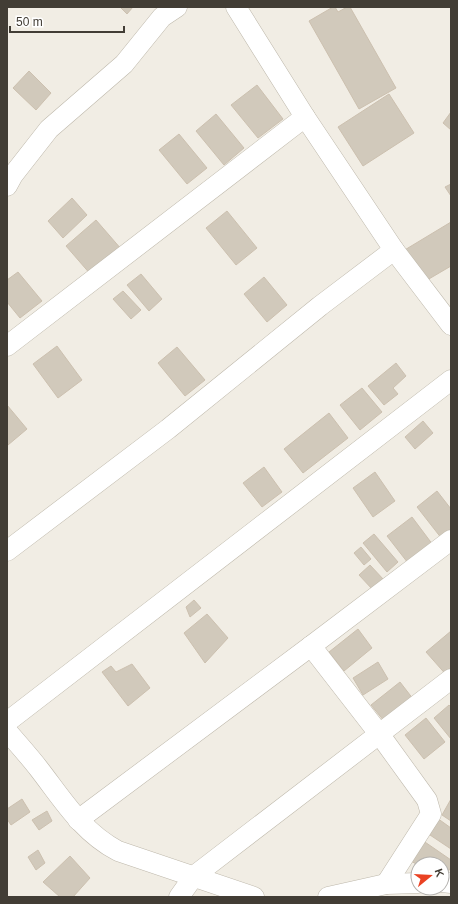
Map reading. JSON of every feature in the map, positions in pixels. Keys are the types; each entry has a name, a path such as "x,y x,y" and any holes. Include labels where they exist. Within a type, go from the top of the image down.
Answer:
{"street":[{"path":"7,186 13,175 49,129 124,64 162,17 177,7"},
{"path":"236,7 305,117 394,250 451,325"},
{"path":"7,346 305,117"},
{"path":"7,551 168,429 320,306 394,250"},
{"path":"7,722 451,380"},
{"path":"78,820 451,540"},
{"path":"311,646 380,735 427,800 431,814 386,884"},
{"path":"179,897 194,876 451,680"},
{"path":"7,731 38,767 78,820 92,835 108,846 118,851 254,897"},
{"path":"328,897 386,884 410,883"}],"building":[{"path":"120,7 133,7 127,14"},
{"path":"335,7 338,12 350,7 396,88 359,109 309,21"},
{"path":"29,71 51,93 36,110 13,88"},
{"path":"257,85 283,119 258,138 231,105"},
{"path":"389,94 414,133 363,166 338,127"},
{"path":"451,112 451,130 443,123"},
{"path":"216,114 244,148 224,165 196,131"},
{"path":"179,134 207,168 187,184 159,150"},
{"path":"451,184 451,196 445,187"},
{"path":"72,198 87,215 63,238 48,221"},
{"path":"227,211 257,248 236,265 206,228"},
{"path":"96,220 122,250 92,276 66,246"},
{"path":"451,222 451,266 422,283 403,251"},
{"path":"18,272 42,301 20,318 7,302 7,280"},
{"path":"141,274 162,299 149,311 127,285"},
{"path":"264,277 287,305 267,322 244,294"},
{"path":"123,291 141,310 131,319 113,299"},
{"path":"57,346 82,380 58,398 33,364"},
{"path":"177,347 205,380 185,396 158,363"},
{"path":"396,363 406,376 393,388 398,394 384,405 368,386"},
{"path":"362,388 382,412 360,430 340,405"},
{"path":"7,405 27,429 8,445 7,444"},
{"path":"329,413 348,438 303,473 284,449"},
{"path":"423,421 433,433 415,449 405,437"},
{"path":"264,467 282,492 262,507 243,483"},
{"path":"375,472 395,501 373,517 353,488"},
{"path":"437,491 451,509 451,532 442,539 417,507"},
{"path":"412,517 433,545 408,563 387,536"},
{"path":"374,534 398,562 387,572 363,543"},
{"path":"361,547 371,559 364,565 354,553"},
{"path":"370,565 384,580 373,590 359,575"},
{"path":"194,600 201,608 190,617 186,607"},
{"path":"207,614 228,638 205,663 184,633"},
{"path":"358,629 372,648 344,671 329,652"},
{"path":"451,631 451,676 449,678 426,652"},
{"path":"378,662 388,679 363,695 353,678"},
{"path":"132,664 150,688 128,706 102,672 111,666 116,672"},
{"path":"400,682 417,704 389,727 371,705"},
{"path":"449,705 451,707 451,739 434,718"},
{"path":"426,718 445,742 424,759 405,735"},
{"path":"22,799 30,812 11,825 7,819 7,809"},
{"path":"451,799 451,821 442,815"},
{"path":"47,811 52,821 39,830 32,820"},
{"path":"437,818 451,828 451,849 427,833"},
{"path":"422,840 445,856 412,856"},
{"path":"38,850 45,863 36,870 28,857"},
{"path":"70,856 90,878 73,897 60,897 43,882"}]}
